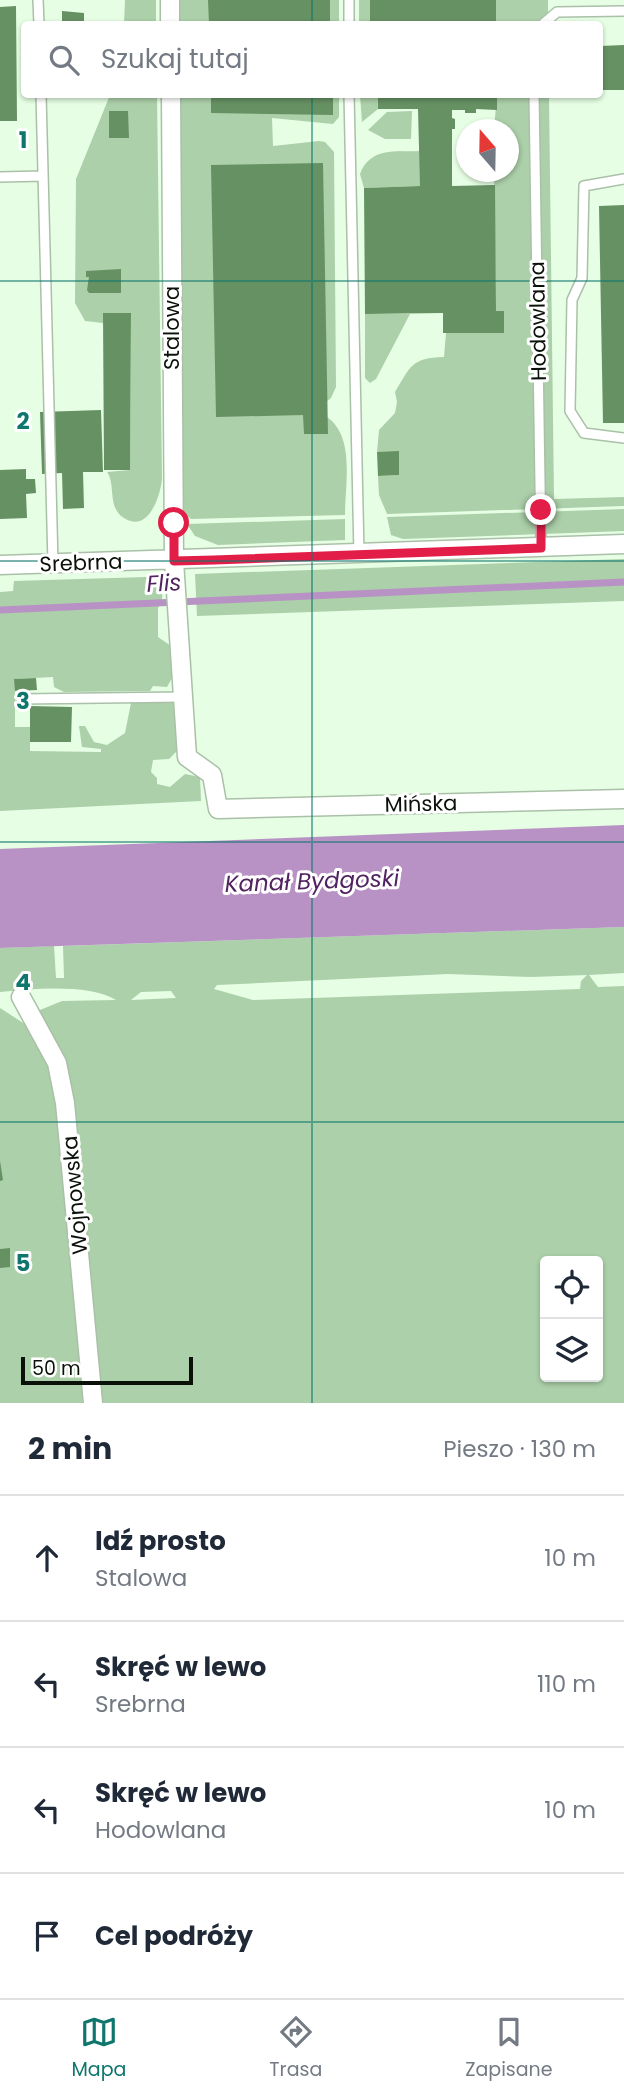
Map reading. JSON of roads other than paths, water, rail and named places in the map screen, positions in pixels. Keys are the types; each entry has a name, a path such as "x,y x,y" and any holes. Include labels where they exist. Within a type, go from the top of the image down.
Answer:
{"street":[{"path":"170,0 170,21"},
{"name":"Stalowa","path":"171,98 174,561 182,697 187,757 212,775 218,809"},
{"name":"Srebrna","path":"0,565 624,544"},
{"name":"Mińska","path":"218,809 624,799"},
{"name":"Wojnowska","path":"21,998 30,1018 46,1038 57,1063 65,1103 93,1403"}],"lane":[{"path":"38,0 38,21"},
{"path":"349,0 349,21"},
{"path":"546,21 557,12 624,11"},
{"path":"41,98 53,564"},
{"path":"349,98 359,555"},
{"name":"Hodowlana","path":"534,98 541,548"},
{"path":"0,177 43,176"},
{"path":"624,179 584,186 582,278 572,300 570,411 584,433 624,438"},
{"path":"21,699 182,697"}],"water":[{"name":"Kanał Bydgoski","path":"624,825 624,927 0,948 0,849"}],"waterway":[{"name":"Flis","path":"0,610 624,582"}]}
